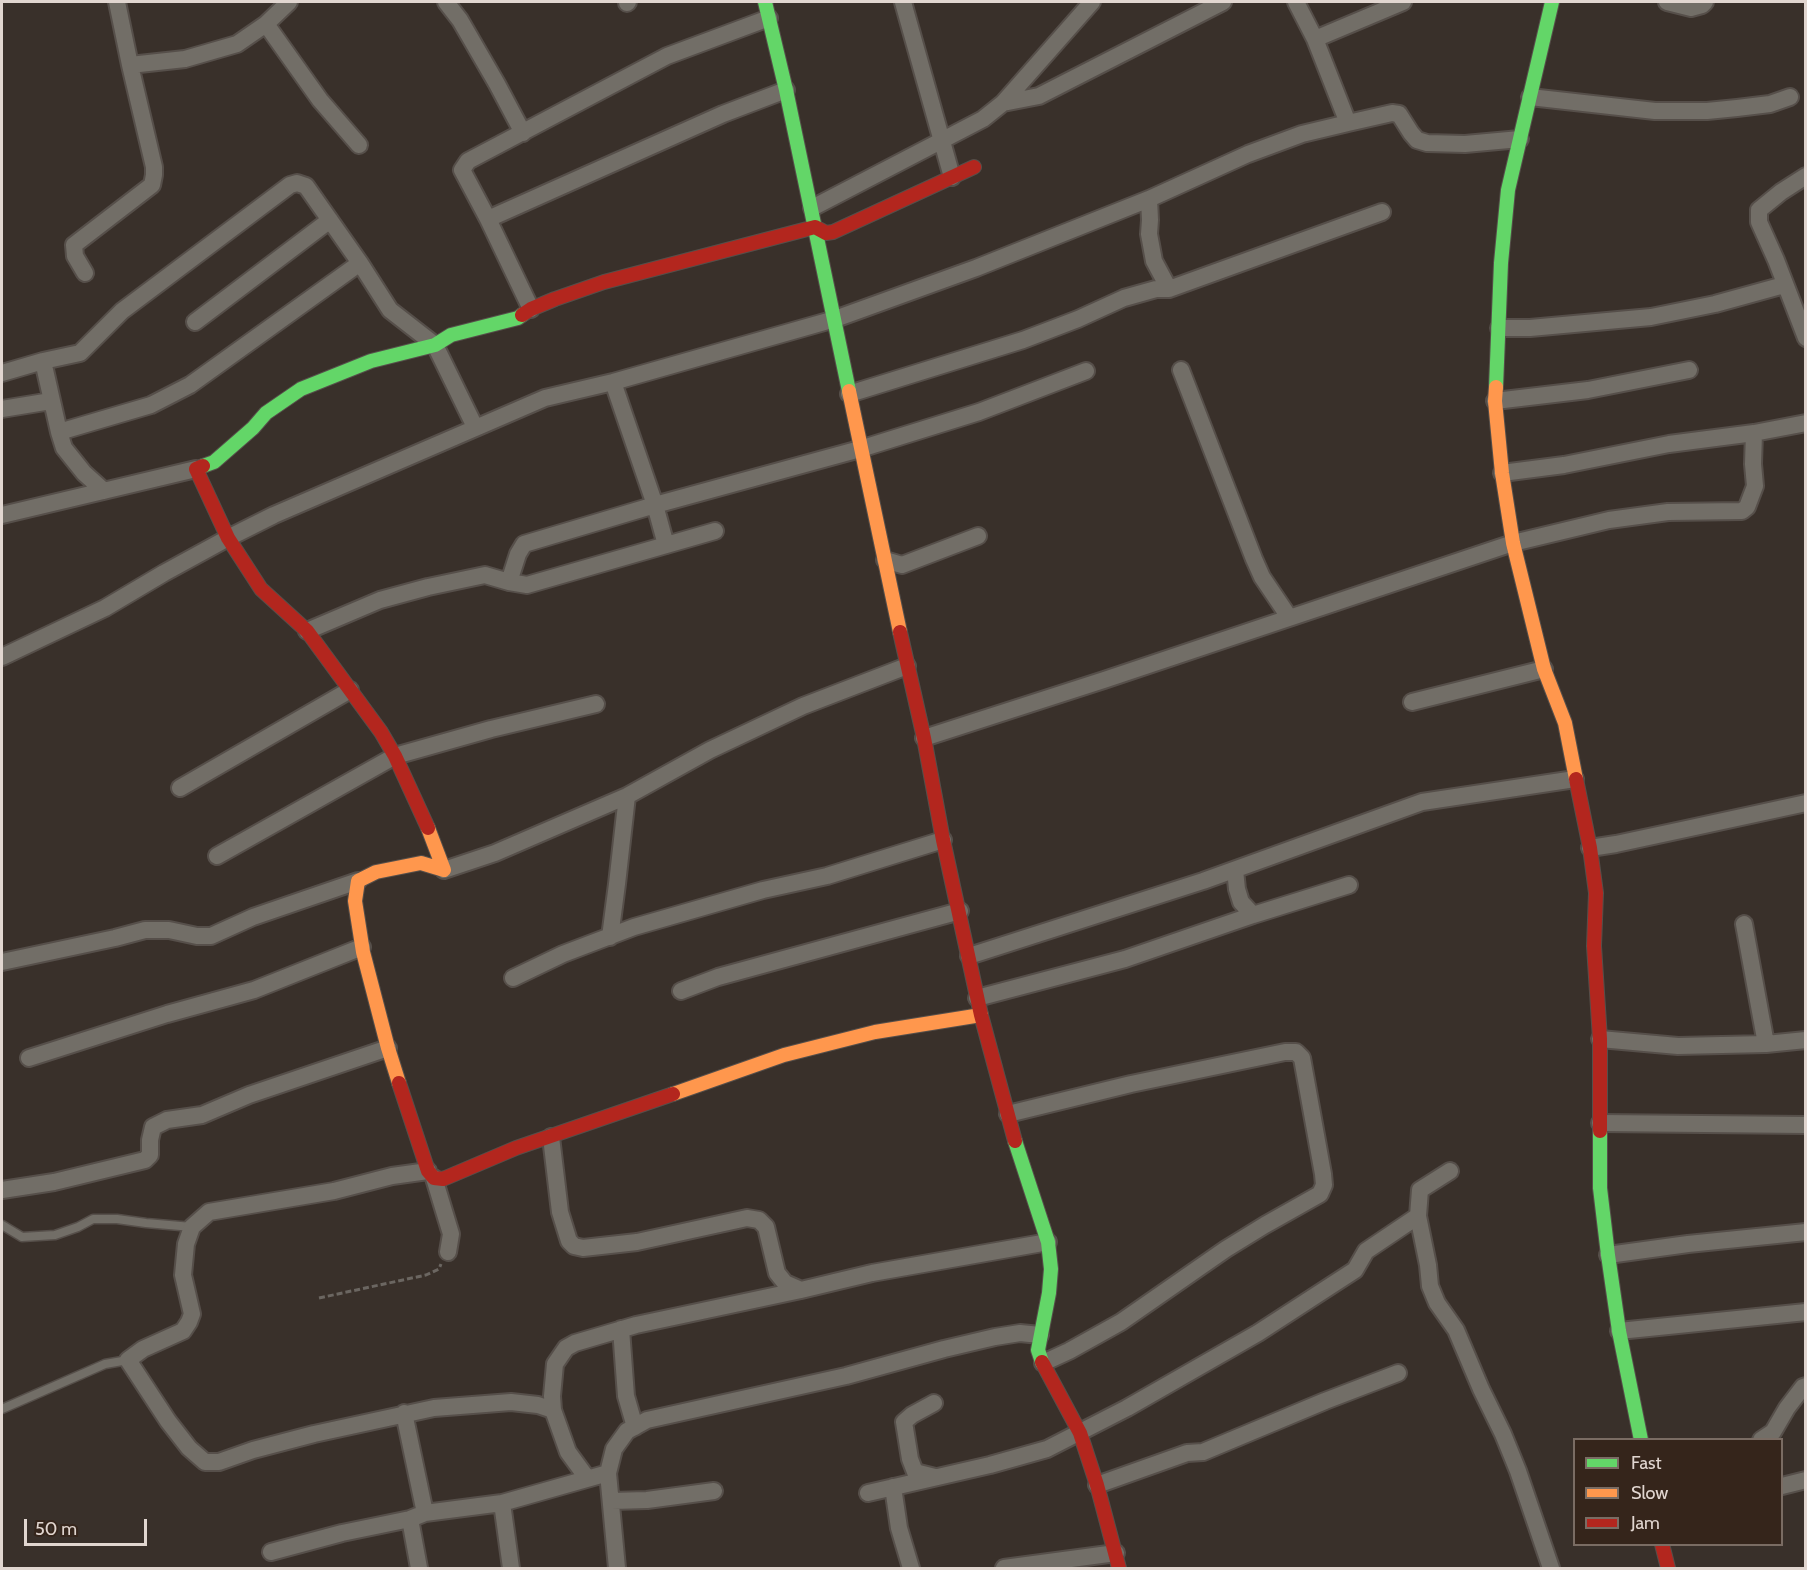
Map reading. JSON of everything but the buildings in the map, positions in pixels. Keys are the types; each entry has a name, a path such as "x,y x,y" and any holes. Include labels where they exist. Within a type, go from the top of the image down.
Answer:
{"street":[{"path":"85,273 75,256 74,244 152,185 154,175 154,166 117,2"},
{"path":"130,65 185,59 237,44 266,24 289,2"},
{"path":"446,2 460,20 523,133"},
{"path":"903,2 952,177"},
{"path":"812,208 983,119 1003,103 1092,2"},
{"path":"1003,103 1040,96 1223,2"},
{"path":"1296,2 1315,39 1348,123"},
{"path":"1315,39 1403,2"},
{"path":"1552,2 1508,190 1501,263 1495,401 1512,543 1544,669 1565,723 1590,848 1596,893 1594,946 1600,1039 1600,1188 1619,1331 1641,1438"},
{"path":"1667,2 1691,8 1705,2"},
{"path":"531,309 462,170 468,161 667,56 767,10 812,208 860,449 924,738 977,998 1008,1114 1048,1242 1051,1269 1049,1293 1038,1350 1080,1433 1118,1561 1004,1569"},
{"path":"266,24 320,100 359,145"},
{"path":"488,219 723,114 786,90"},
{"path":"1530,97 1655,111 1707,111 1737,108 1770,104 1790,97"},
{"path":"2,657 105,608 164,573 274,515 545,398 613,382 835,319 976,268 1149,199 1248,154 1302,134 1392,113 1399,114 1417,140 1427,143 1465,144 1520,139"},
{"path":"2,515 196,469 214,462 253,428 266,413 302,389 371,361 435,345 451,335 466,330 518,318 531,309 604,282 815,227 826,233 833,232 974,167"},
{"path":"1806,176 1759,210 1759,222 1806,338"},
{"path":"2,373 43,361 75,355 86,349 122,311 290,185 297,183 306,186 390,310 435,345 475,427"},
{"path":"1149,199 1149,234 1154,261 1169,290"},
{"path":"849,394 1023,340 1124,298 1156,289 1169,290 1382,212"},
{"path":"195,322 330,220"},
{"path":"59,432 151,405 190,385 360,263"},
{"path":"1499,328 1530,328 1651,317 1715,304 1784,285"},
{"path":"43,361 64,448 84,473 104,491"},
{"path":"1181,370 1254,559 1262,577 1289,617"},
{"path":"1495,401 1588,390 1689,370"},
{"path":"509,582 518,554 524,544 655,505 860,449 979,412 1086,371"},
{"path":"613,382 655,505 666,545"},
{"path":"2,409 51,401"},
{"path":"1502,473 1564,465 1669,444 1754,433 1806,423"},
{"path":"924,738 1512,543 1609,520 1668,512 1742,511 1747,507 1755,486 1754,433"},
{"path":"196,469 228,538 261,589 307,631 381,732 395,756 435,843 444,870"},
{"path":"307,631 380,600 428,587 485,575 527,585 715,531"},
{"path":"885,560 902,565 978,536"},
{"path":"2,962 145,930 169,930 197,936 211,936 253,917 358,881 376,872 421,863 444,870 495,853 627,796 710,750 803,706 907,666"},
{"path":"1412,702 1544,669"},
{"path":"180,788 350,690"},
{"path":"218,856 395,756 491,729 596,704"},
{"path":"969,956 1236,870 1422,802 1575,779"},
{"path":"610,937 627,796"},
{"path":"1590,848 1806,802"},
{"path":"513,978 563,954 634,927 763,890 827,876 943,840"},
{"path":"1236,870 1241,902 1254,915"},
{"path":"358,881 355,902 362,947 388,1048 451,1234 448,1252"},
{"path":"977,998 1125,959 1349,885"},
{"path":"681,991 718,976 960,911"},
{"path":"1744,924 1766,1044"},
{"path":"29,1058 167,1014 254,990 362,947"},
{"path":"554,1410 538,1405 511,1402 434,1408 273,1444 219,1462 205,1462 189,1448 175,1430 128,1359 143,1349 183,1331 189,1322 192,1314 183,1275 186,1244 192,1227 210,1212 334,1191 392,1176 431,1174 443,1179 516,1148 784,1055 875,1032 981,1015"},
{"path":"1600,1039 1678,1046 1766,1044 1806,1040"},
{"path":"2,1190 54,1182 145,1160 150,1155 153,1127 167,1120 202,1115 249,1095 388,1048"},
{"path":"1008,1114 1131,1084 1285,1052 1296,1052 1302,1058 1323,1174 1324,1185 1320,1194 1226,1250 1121,1322 1043,1363"},
{"path":"1600,1123 1806,1125"},
{"path":"551,1137 560,1212 569,1241 574,1246 583,1248 637,1242 747,1218 759,1220 766,1227 777,1273 785,1283 801,1290"},
{"path":"1450,1171 1420,1190 1418,1216 1430,1286 1437,1303 1456,1330 1503,1434 1551,1569"},
{"path":"868,1493 990,1465 1047,1449 1080,1433 1258,1333 1355,1270 1366,1251 1418,1216"},
{"path":"1608,1255 1806,1232"},
{"path":"587,1478 568,1452 554,1410 552,1396 555,1364 566,1348 575,1343 621,1329 872,1273 1048,1242"},
{"path":"1619,1331 1806,1312"},
{"path":"621,1329 626,1395 635,1427"},
{"path":"616,1569 608,1473 614,1449 627,1431 647,1420 846,1376 995,1337 1020,1333 1040,1335"},
{"path":"1097,1485 1187,1454 1203,1452 1398,1373"},
{"path":"1764,1438 1773,1432 1787,1408 1806,1386"},
{"path":"934,1403 912,1414 904,1422 910,1459 915,1472 936,1478"},
{"path":"404,1413 417,1516 419,1569"},
{"path":"271,1552 417,1516 502,1503 608,1473"},
{"path":"1783,1486 1806,1480"},
{"path":"893,1487 899,1528 911,1569"},
{"path":"612,1501 648,1500 714,1491"},
{"path":"502,1503 511,1569"},
{"path":"1662,1546 1668,1569"}],"lane":[{"path":"2,1225 22,1237 55,1235 93,1219 117,1219 192,1227"},
{"path":"2,1409 105,1364 128,1359"}],"path":[{"path":"319,1298 426,1275 439,1269 448,1252"}],"traffic: fast":[{"path":"765,2 786,90 849,391"},
{"path":"1496,387 1501,263 1508,190 1552,2"},
{"path":"203,466 214,462 253,428 266,413 301,389 371,361 435,345 451,335 518,318 522,315"},
{"path":"1600,1131 1600,1188 1608,1255 1619,1331 1641,1438"},
{"path":"1015,1141 1048,1242 1051,1269 1049,1293 1038,1350 1042,1362"}],"traffic: slow":[{"path":"1496,387 1495,401 1502,473 1513,543 1544,669 1565,723 1576,779"},
{"path":"849,391 900,632"},
{"path":"399,1083 363,952 355,901 358,881 376,872 421,863 444,870 428,828"},
{"path":"673,1094 784,1055 875,1032 981,1015"}],"traffic: jam":[{"path":"522,315 555,299 604,282 815,227 826,233 833,232 974,167"},
{"path":"203,466 196,469 228,538 261,589 307,631 381,732 395,756 428,828"},
{"path":"900,632 981,1015 1015,1141"},
{"path":"1576,779 1590,848 1596,893 1594,946 1600,1039 1600,1131"},
{"path":"399,1083 428,1171 434,1178 443,1179 516,1148 673,1094"},
{"path":"1042,1362 1080,1433 1097,1485 1119,1568"},
{"path":"1662,1546 1668,1568"}]}
